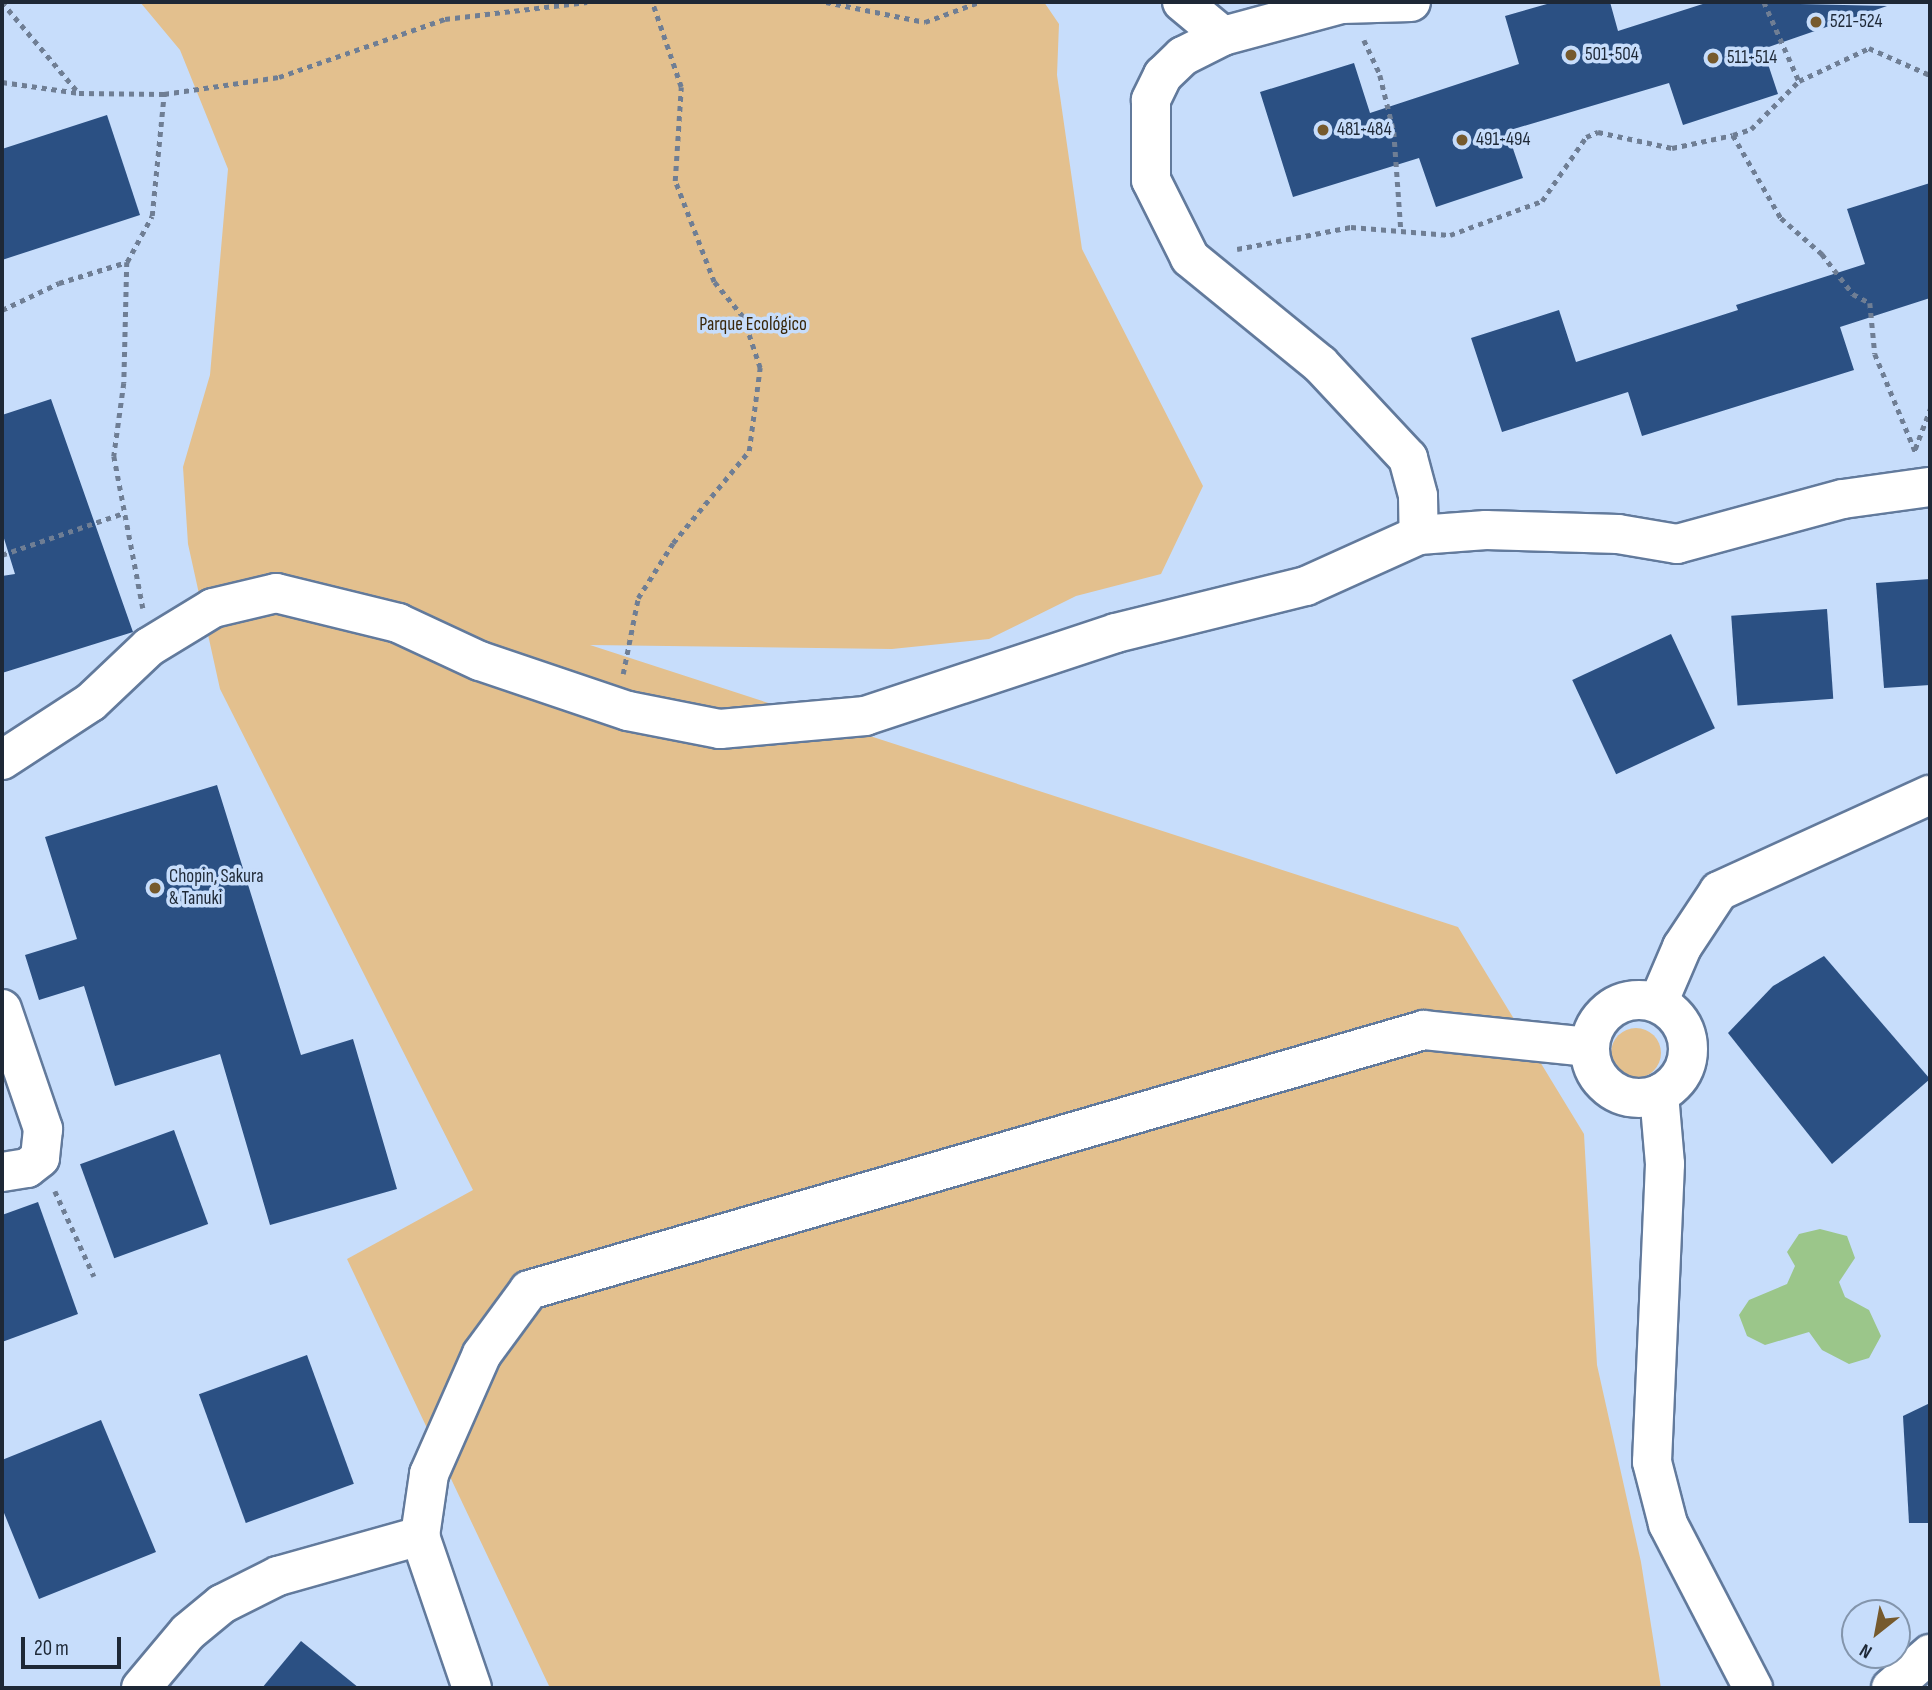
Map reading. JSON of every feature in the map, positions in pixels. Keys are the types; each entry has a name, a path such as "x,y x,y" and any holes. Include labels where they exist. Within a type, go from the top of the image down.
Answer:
{"lane":[{"path":"1182,2 1223,36"},
{"path":"1411,2 1342,4 1223,36 1183,56 1150,100 1151,180 1190,258 1320,364 1408,458 1418,496 1419,535"},
{"path":"2,760 91,702 139,657 213,608 276,593 398,623 481,661 628,710 720,729 865,716 1116,633 1306,586 1419,535 1605,533 1677,544 1732,525 1843,499 1925,475"},
{"path":"1658,1003 1682,947 1719,891 1930,795"},
{"path":"1642,1000 1658,1003 1681,1024 1688,1055 1673,1084 1659,1094 1627,1097 1611,1090 1595,1071 1589,1047 1592,1031 1612,1007 1642,1000"},
{"path":"2,1009 43,1129 40,1158 27,1168 2,1172"},
{"path":"472,1688 420,1536 429,1474 482,1354 529,1290 1424,1030 1589,1047"},
{"path":"1659,1094 1665,1164 1652,1462 1668,1524 1753,1688"},
{"path":"141,1688 188,1632 222,1604 278,1576 420,1536"},
{"path":"1891,1688 1930,1654"}],"path":[{"path":"2,2 79,93"},
{"path":"2,82 79,93 164,94 279,77 444,19 587,2"},
{"path":"628,710 622,682 638,598 674,543 749,451 760,368 743,317 714,282 674,181 681,87 652,2"},
{"path":"827,2 925,22 979,2"},
{"path":"1764,2 1798,81"},
{"path":"1342,4 1380,75 1394,132 1401,229"},
{"path":"1190,258 1350,227 1450,235 1542,201 1576,146 1598,132 1672,148 1733,135 1751,128 1798,81 1869,48 1930,75"},
{"path":"139,657 145,630 114,456 124,383 127,262 152,216 164,94"},
{"path":"1733,135 1782,218 1822,254 1853,295 1870,303 1875,354 1925,475"},
{"path":"2,310 59,283 127,262"},
{"path":"1915,450 1930,409"},
{"path":"2,555 124,513"},
{"path":"40,1158 94,1276"}],"green space":[{"name":"Parque Ecológico","path":"140,2 1044,2 1059,24 1057,75 1082,249 1203,486 1161,574 1076,596 989,639 892,649 590,645 1458,927 1584,1134 1597,1365 1641,1562 1661,1688 550,1688 347,1259 473,1190 220,689 188,544 183,467 210,375 228,169 180,50"},
{"path":"1636,1028 1653,1036 1661,1053 1653,1070 1636,1078 1619,1070 1611,1053 1619,1036"}],"shaded area":[{"path":"1820,1229 1847,1236 1855,1258 1839,1282 1845,1297 1869,1310 1881,1336 1869,1358 1849,1364 1822,1350 1809,1332 1765,1345 1747,1336 1739,1315 1749,1300 1787,1284 1795,1266 1787,1252 1799,1234"}],"building":[{"path":"1554,2 1610,2 1618,31 1709,2 1887,6 1763,49 1778,94 1683,125 1669,83 1507,131 1523,178 1436,207 1419,158 1293,197 1260,92 1354,63 1370,113 1519,64 1505,16"},
{"path":"107,115 140,215 2,260 2,149"},
{"path":"1930,183 1930,298 1840,327 1854,370 1642,436 1628,392 1502,432 1471,338 1559,310 1576,362 1738,310 1736,305 1865,264 1847,209"},
{"path":"51,399 133,632 2,673 2,576 15,574 2,532 2,415"},
{"path":"1930,579 1930,685 1884,688 1876,583"},
{"path":"1827,609 1833,699 1738,705 1731,616"},
{"path":"1671,634 1715,728 1616,774 1572,680"},
{"name":"Chopin, Sakura & Tanuki","path":"217,785 301,1055 353,1039 397,1189 270,1225 220,1054 115,1086 84,986 39,1000 25,955 77,939 45,837"},
{"path":"1824,956 1930,1079 1832,1164 1728,1033 1773,986"},
{"path":"174,1130 208,1224 114,1258 80,1164"},
{"path":"38,1202 78,1314 2,1342 2,1215"},
{"path":"307,1355 354,1484 246,1523 199,1394"},
{"path":"1930,1403 1930,1523 1909,1523 1903,1416"},
{"path":"101,1420 156,1552 39,1599 2,1508 2,1460"},
{"path":"301,1641 359,1688 262,1688"}],"place":[{"name":"521-524","path":"1816,22"},
{"name":"501-504","path":"1571,55"},
{"name":"511-514","path":"1713,58"},
{"name":"481-484","path":"1323,130"},
{"name":"491-494","path":"1462,140"},
{"name":"Chopin, Sakura & Tanuki","path":"155,888"}]}
